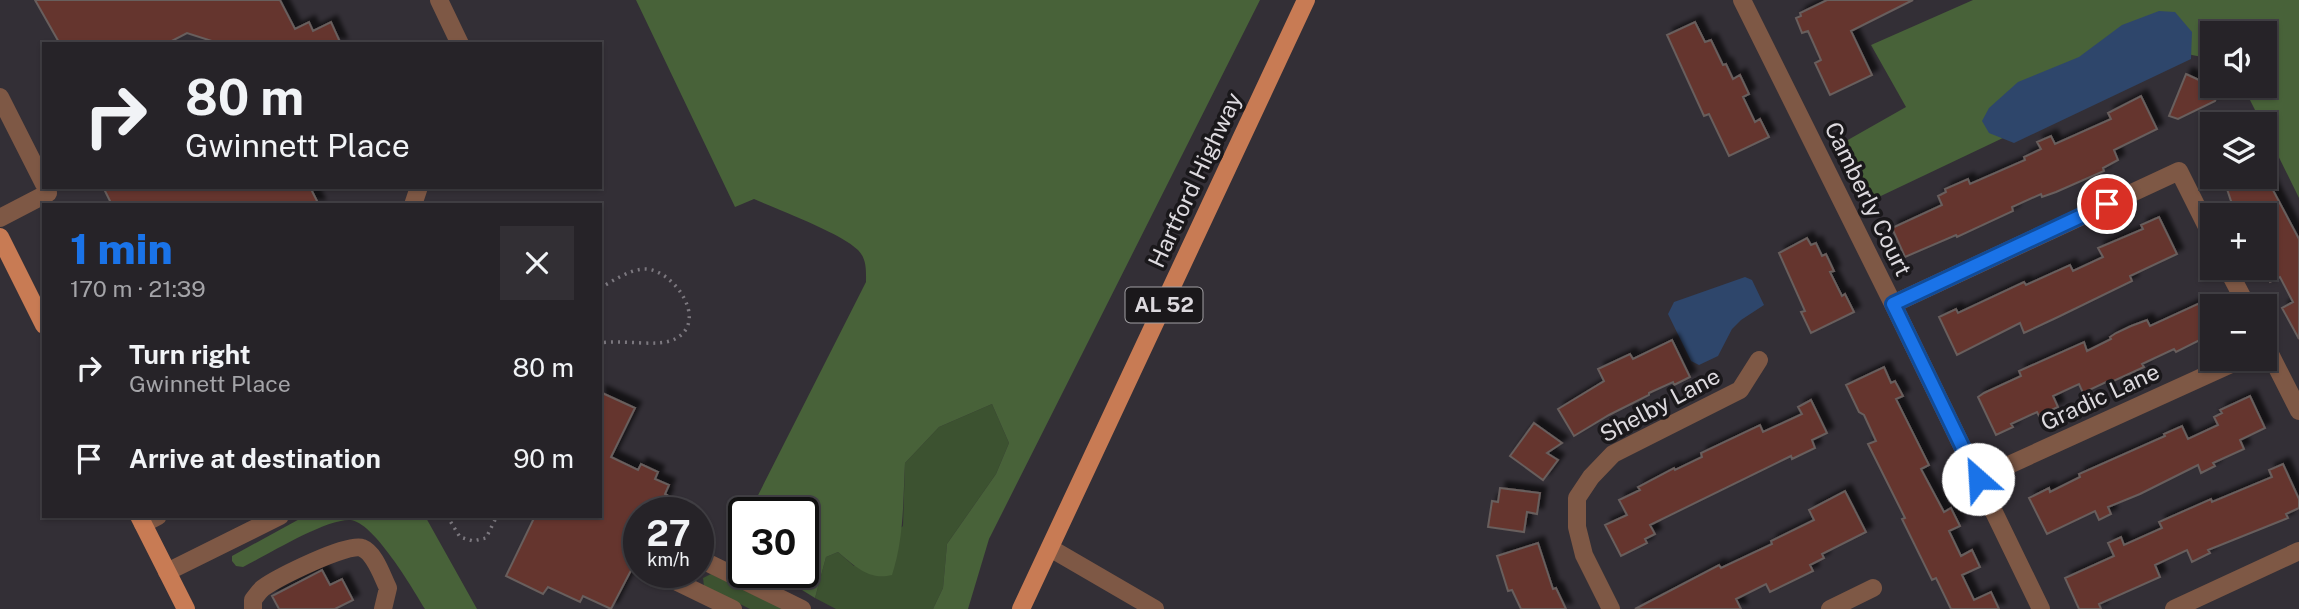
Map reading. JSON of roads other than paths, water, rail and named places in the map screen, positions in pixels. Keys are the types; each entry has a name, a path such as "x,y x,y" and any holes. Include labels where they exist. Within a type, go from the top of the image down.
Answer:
{"main road":[{"name":"Hartford Highway","path":"1021,609 1306,0"},
{"path":"0,237 42,321"},
{"path":"147,519 167,572 186,609"}],"street":[{"path":"439,0 459,42"},
{"name":"Camberly Court","path":"1742,0 2041,609"},
{"path":"0,97 42,180"},
{"path":"1893,304 2179,171 2200,213"},
{"path":"0,218 48,192"},
{"name":"Shelby Lane","path":"1611,609 1584,555 1577,527 1577,498 1591,477 1613,454 1740,390 1759,360"},
{"path":"2277,369 2299,411"},
{"name":"Gradic Lane","path":"1978,479 2216,371"},
{"path":"167,572 276,518"},
{"path":"253,609 253,600 262,589 335,551 349,547 362,548 372,556 388,588 383,609"},
{"path":"1050,548 1155,609"},
{"path":"2174,609 2299,551"},
{"path":"714,566 802,609"},
{"path":"1829,609 1873,587"},
{"path":"690,588 733,609"}],"water":[{"path":"2159,11 2175,12 2192,32 2191,59 2014,143 1989,133 1982,121 1989,108 2018,82 2079,57 2122,25"},
{"path":"1745,277 1752,280 1764,305 1732,329 1718,356 1699,365 1691,361 1668,314 1674,302"}]}
